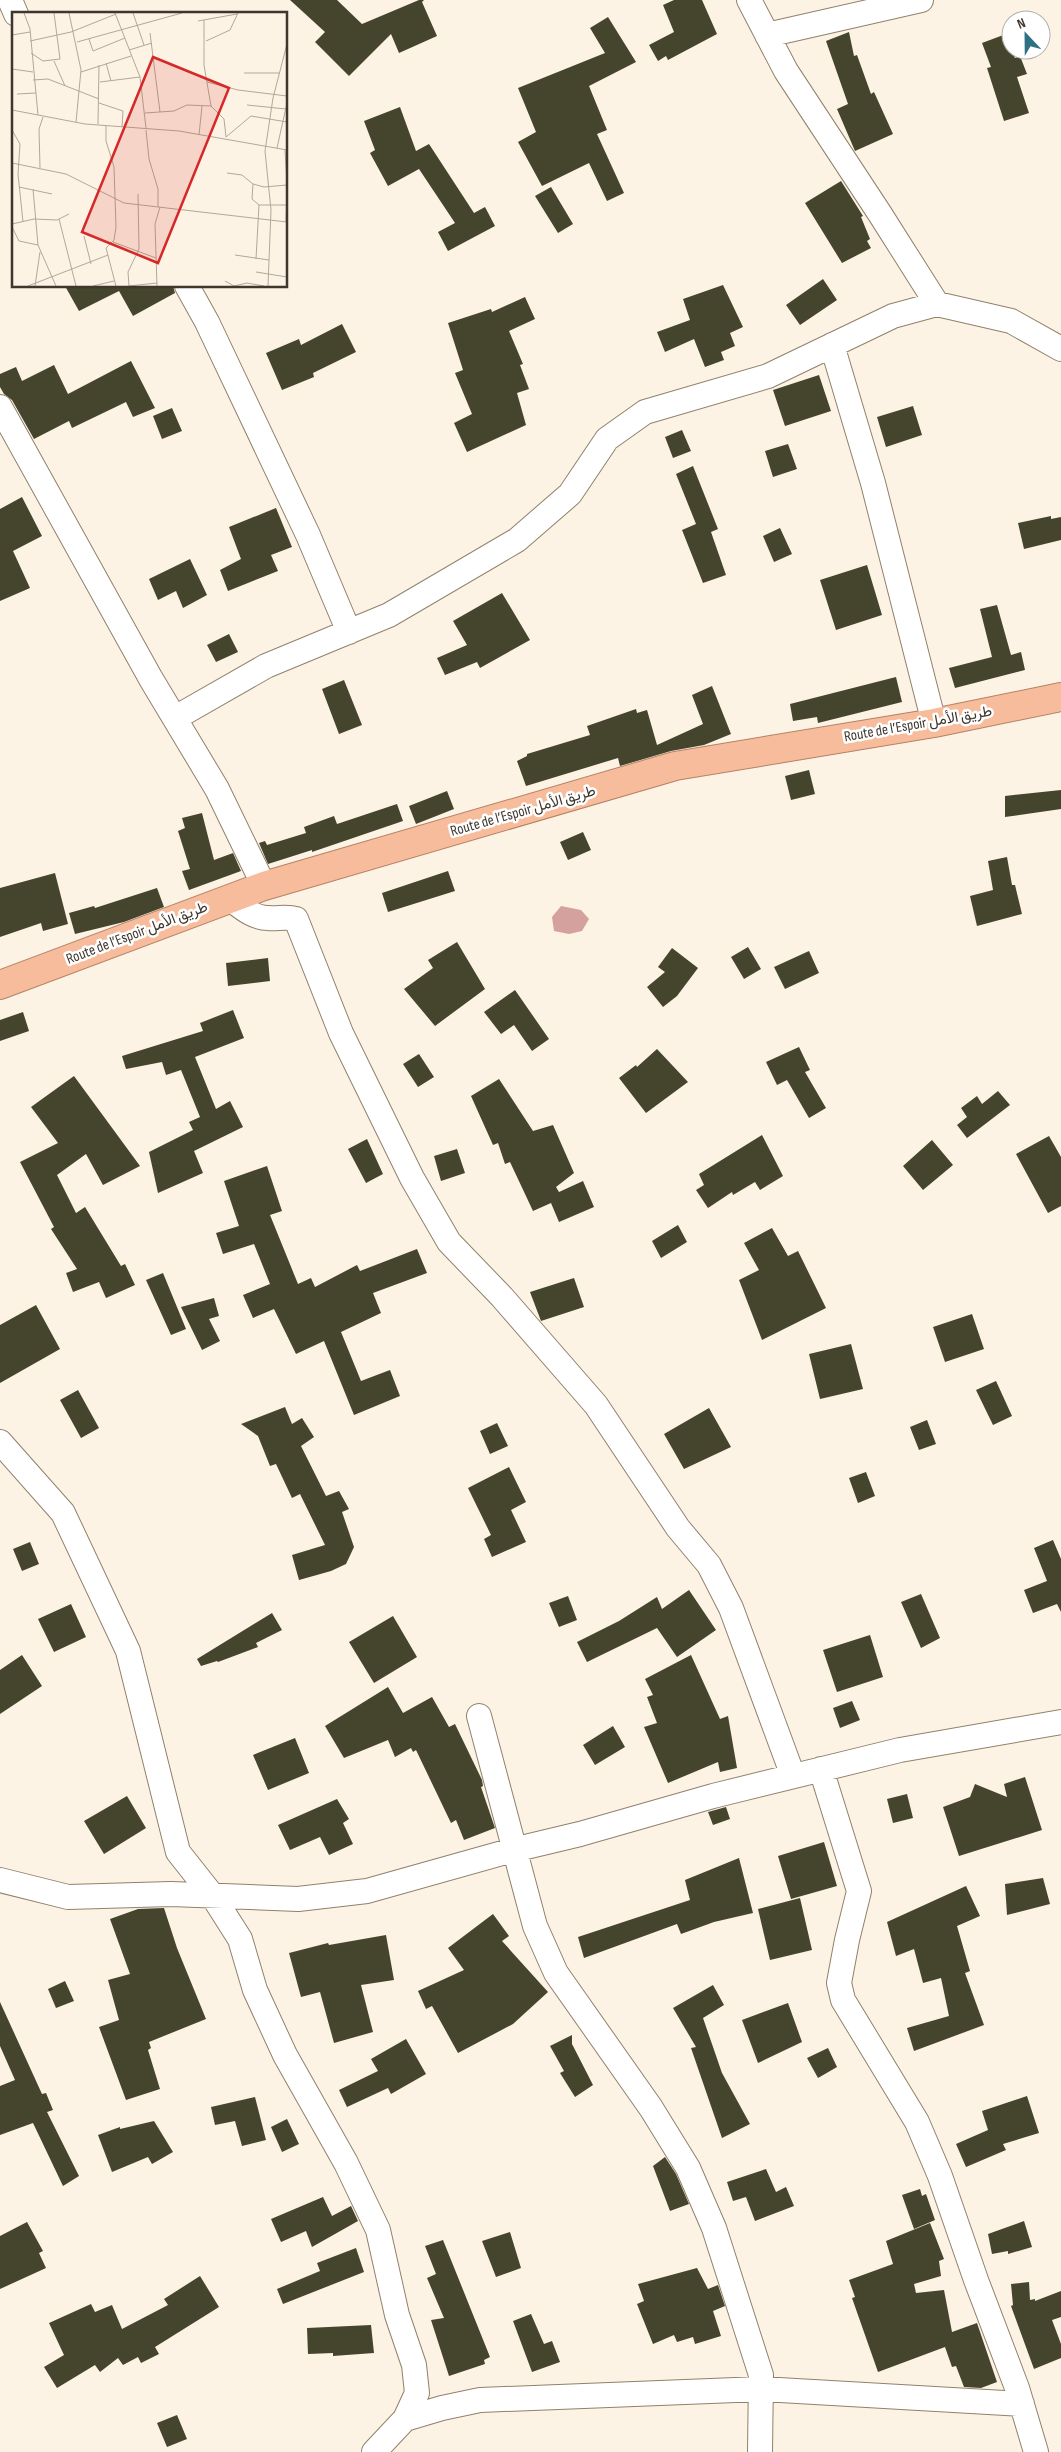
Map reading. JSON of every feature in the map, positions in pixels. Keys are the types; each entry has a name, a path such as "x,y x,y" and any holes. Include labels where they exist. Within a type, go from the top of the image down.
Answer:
{"highway":[{"name":"Route de l’Espoir طريق الأمل","path":"0,985 264,886 675,766 934,723 1061,696"}],"street":[{"path":"10,0 15,12"},
{"path":"749,0 786,71 880,214 936,304"},
{"path":"767,35 922,0"},
{"path":"188,288 208,322 308,535 349,632"},
{"path":"175,718 266,666 389,615 517,540 570,494 607,439 644,412 768,376 893,316 936,304 1011,320 1061,349"},
{"path":"832,345 873,484 934,723"},
{"path":"0,406 175,718 217,789 264,886"},
{"path":"229,898 247,912 268,918 286,916 296,918 340,1033 412,1178 449,1242 502,1297 596,1406 678,1528 709,1565 731,1608 793,1776"},
{"path":"0,1442 64,1513 128,1651 178,1852 212,1895 240,1939 255,1990 284,2055 346,2163 378,2230 396,2315 414,2365 417,2393 405,2419 374,2452"},
{"path":"479,1716 535,1926 556,1973 651,2108 688,2168 714,2228 761,2375 760,2452"},
{"path":"0,1880 68,1898 212,1895 298,1899 367,1891 821,1769 900,1750 1061,1722"},
{"path":"821,1769 859,1891 839,1983 843,2000 917,2122 940,2176 1022,2404 1036,2452"},
{"path":"405,2419 442,2408 480,2400 761,2389 1022,2404"}],"shaded area":[{"path":"561,906 581,910 589,919 582,931 569,934 554,931 552,917"}],"building":[{"path":"290,0 337,0 362,24 419,0 424,0 422,2 437,36 399,53 391,34 349,76 315,42 325,32"},
{"path":"674,0 702,0 717,34 668,60 666,56 658,61 649,45 674,32 663,5"},
{"path":"608,17 636,62 589,86 607,130 597,134 624,193 607,201 589,163 542,186 518,142 536,132 518,88 605,53 590,28"},
{"path":"849,32 854,56 857,55 871,94 874,92 893,134 855,151 837,109 848,104 826,41"},
{"path":"1001,36 1001,60 1022,60 1027,74 1017,77 1029,113 1004,121 987,68 991,67 982,43"},
{"path":"400,107 416,151 429,144 474,213 485,207 495,226 448,251 438,232 455,223 419,169 388,186 370,153 375,150 364,121"},
{"path":"841,181 863,216 861,217 870,239 867,241 871,248 842,263 805,203"},
{"path":"551,187 573,224 558,233 535,196"},
{"path":"823,279 837,300 800,325 786,305"},
{"path":"723,285 743,327 730,333 735,346 721,352 724,360 705,367 694,339 665,352 657,332 690,320 683,299"},
{"path":"66,288 174,288 175,293 133,316 119,291 79,311"},
{"path":"525,297 535,319 509,331 523,364 520,365 529,389 517,393 526,425 467,452 454,423 472,414 455,373 463,370 448,323 491,309 492,312"},
{"path":"342,324 356,352 313,373 314,377 282,390 266,353 299,339 301,345"},
{"path":"131,361 155,408 133,417 126,402 72,428 69,421 34,439 12,400 4,394 0,387 0,374 16,367 22,381 54,365 68,394"},
{"path":"819,375 831,411 785,426 773,390"},
{"path":"913,406 922,435 886,447 877,417"},
{"path":"172,408 182,431 162,439 153,416"},
{"path":"682,430 691,451 673,458 665,437"},
{"path":"788,444 797,469 773,477 765,451"},
{"path":"693,466 718,529 711,532 726,575 703,583 682,530 696,524 676,474"},
{"path":"22,497 42,536 13,551 30,588 0,601 0,509"},
{"path":"276,508 292,547 271,555 278,571 228,591 220,570 241,559 229,527"},
{"path":"1051,516 1051,519 1061,517 1061,540 1024,549 1018,523"},
{"path":"780,528 792,554 774,562 763,536"},
{"path":"190,559 207,595 183,608 176,591 158,600 149,579"},
{"path":"867,565 882,615 836,630 820,580"},
{"path":"502,593 530,640 480,668 477,662 445,675 437,658 467,645 453,621"},
{"path":"997,605 1011,655 1021,652 1025,670 955,688 949,668 992,657 980,609"},
{"path":"229,634 238,652 216,662 207,645"},
{"path":"896,677 902,702 818,723 817,717 793,721 790,704"},
{"path":"344,680 362,725 339,734 322,689"},
{"path":"712,686 731,734 704,745 671,751 620,766 618,758 526,786 517,761 527,756 527,754 590,735 587,726 636,709 637,713 647,710 657,745 703,724 692,695"},
{"path":"809,770 815,794 791,800 785,776"},
{"path":"1061,790 1061,809 1005,817 1005,796"},
{"path":"447,791 454,809 416,824 409,806"},
{"path":"397,804 403,821 312,852 312,850 268,864 259,843 265,841 267,845 306,833 304,827 334,816 337,824"},
{"path":"202,813 214,860 233,853 241,871 189,890 182,871 190,869 178,831 185,828 182,818"},
{"path":"583,832 591,850 568,860 560,842"},
{"path":"1007,857 1012,885 1015,885 1022,914 977,926 970,896 993,890 988,861"},
{"path":"448,871 455,891 388,912 382,893"},
{"path":"55,873 68,924 43,931 41,923 0,937 0,888"},
{"path":"157,888 164,907 124,922 75,934 69,913 94,906 95,908"},
{"path":"457,942 485,989 435,1026 404,989 433,968 428,960"},
{"path":"748,947 761,969 744,979 731,957"},
{"path":"672,948 698,968 677,996 663,1007 647,987 665,972 658,967"},
{"path":"809,951 819,973 785,989 774,967"},
{"path":"268,958 270,981 228,986 226,963"},
{"path":"515,990 549,1039 532,1051 514,1025 501,1034 484,1012"},
{"path":"233,1010 244,1038 195,1057 216,1109 230,1101 243,1127 194,1151 203,1173 158,1193 149,1152 193,1130 189,1122 200,1117 181,1070 166,1075 162,1062 126,1069 122,1056 203,1031 200,1023"},
{"path":"23,1012 29,1031 0,1041 0,1020"},
{"path":"799,1047 810,1070 805,1072 826,1108 809,1118 787,1080 777,1085 766,1062"},
{"path":"657,1049 688,1082 646,1113 619,1078 636,1065 637,1067"},
{"path":"419,1054 434,1077 418,1087 403,1064"},
{"path":"74,1076 140,1166 103,1185 86,1154 57,1175 76,1213 85,1207 121,1266 125,1264 135,1285 106,1298 99,1282 73,1292 66,1273 77,1269 51,1229 54,1227 20,1162 58,1143 31,1107"},
{"path":"499,1079 533,1131 553,1125 574,1173 556,1187 559,1192 583,1181 594,1207 559,1222 551,1203 533,1211 510,1162 505,1164 498,1143 493,1145 471,1096"},
{"path":"998,1091 1010,1105 967,1138 957,1125 967,1117 961,1108 977,1096 982,1104"},
{"path":"762,1135 783,1176 760,1190 755,1182 733,1195 732,1192 708,1208 696,1190 704,1185 699,1174"},
{"path":"1049,1136 1061,1157 1061,1206 1048,1213 1016,1154"},
{"path":"367,1139 383,1174 366,1183 348,1149"},
{"path":"932,1140 953,1165 923,1190 903,1166"},
{"path":"457,1149 465,1173 441,1181 434,1156"},
{"path":"267,1166 282,1211 270,1215 298,1284 311,1278 315,1287 357,1265 360,1271 417,1249 427,1273 373,1293 381,1313 341,1332 361,1381 390,1370 400,1396 354,1415 324,1341 296,1354 274,1309 253,1318 243,1295 270,1284 254,1244 223,1254 216,1233 239,1226 224,1181"},
{"path":"678,1225 687,1242 661,1258 652,1241"},
{"path":"772,1228 788,1256 798,1251 826,1308 762,1340 739,1280 759,1270 744,1243"},
{"path":"163,1273 186,1329 171,1335 146,1280"},
{"path":"574,1278 584,1307 541,1321 530,1292"},
{"path":"214,1298 219,1316 209,1319 220,1341 202,1350 181,1307"},
{"path":"36,1305 60,1349 0,1383 0,1325"},
{"path":"972,1314 984,1349 945,1362 933,1327"},
{"path":"851,1344 863,1389 820,1399 809,1354"},
{"path":"996,1381 1012,1416 993,1425 976,1390"},
{"path":"78,1390 99,1428 81,1438 60,1400"},
{"path":"285,1407 292,1424 302,1418 314,1437 301,1446 326,1496 339,1491 349,1509 342,1512 354,1547 346,1564 331,1571 299,1580 292,1555 325,1545 300,1494 292,1498 276,1464 270,1466 258,1436 241,1424"},
{"path":"709,1408 731,1447 684,1469 664,1434"},
{"path":"927,1420 936,1444 919,1450 910,1427"},
{"path":"497,1423 508,1446 490,1454 480,1431"},
{"path":"509,1467 526,1502 511,1510 526,1542 492,1557 484,1539 491,1535 468,1488"},
{"path":"866,1472 875,1496 858,1503 849,1478"},
{"path":"1053,1540 1061,1559 1061,1612 1057,1604 1033,1613 1024,1590 1047,1581 1034,1548"},
{"path":"30,1542 39,1564 22,1571 13,1549"},
{"path":"689,1590 716,1630 677,1657 657,1628 587,1662 577,1642 619,1621 657,1597 662,1609"},
{"path":"921,1594 940,1638 921,1648 901,1602"},
{"path":"568,1596 577,1620 559,1627 549,1603"},
{"path":"71,1604 86,1637 54,1652 38,1619"},
{"path":"272,1613 282,1630 256,1643 258,1647 218,1662 201,1666 197,1659"},
{"path":"393,1616 417,1657 374,1683 349,1642"},
{"path":"870,1635 883,1677 837,1692 823,1650"},
{"path":"22,1655 42,1686 0,1714 0,1670"},
{"path":"691,1655 720,1719 728,1716 737,1768 720,1772 718,1762 668,1783 644,1727 657,1723 647,1697 653,1695 645,1679"},
{"path":"388,1687 403,1713 432,1697 449,1727 455,1724 482,1780 483,1786 481,1787 495,1828 464,1840 456,1820 451,1823 416,1750 413,1752 411,1748 395,1757 388,1740 344,1758 325,1726"},
{"path":"852,1701 860,1720 840,1728 833,1708"},
{"path":"613,1726 625,1747 595,1765 583,1745"},
{"path":"295,1738 309,1773 268,1790 253,1755"},
{"path":"1025,1777 1042,1830 959,1856 943,1807 970,1797 975,1784 1007,1797 1004,1784"},
{"path":"907,1794 913,1818 893,1823 887,1799"},
{"path":"127,1796 146,1828 104,1854 84,1821"},
{"path":"337,1799 349,1819 343,1823 353,1844 329,1855 320,1837 290,1850 278,1825"},
{"path":"726,1807 730,1819 713,1825 708,1812"},
{"path":"824,1842 837,1886 791,1899 778,1856"},
{"path":"739,1858 753,1913 714,1922 681,1934 677,1924 584,1958 578,1937 690,1900 685,1880"},
{"path":"1043,1878 1050,1904 1007,1915 1005,1884"},
{"path":"966,1886 980,1916 957,1926 970,1971 965,1973 984,2025 914,2051 907,2028 949,2016 941,1978 923,1983 914,1949 896,1956 887,1922"},
{"path":"800,1898 812,1950 770,1960 758,1909"},
{"path":"164,1908 177,1948 206,2019 149,2042 151,2048 148,2050 160,2089 126,2100 99,2027 119,2020 108,1980 130,1974 110,1919 138,1909"},
{"path":"493,1914 509,1936 502,1941 548,1992 513,2024 458,2053 432,2006 426,2009 418,1991 464,1970 448,1948"},
{"path":"386,1935 394,1980 361,1985 373,2032 334,2043 320,1992 301,1997 289,1953 328,1943 329,1945"},
{"path":"65,1981 74,2001 56,2008 48,1989"},
{"path":"713,1985 724,2005 703,2018 722,2073 750,2124 722,2138 691,2048 696,2047 673,2008"},
{"path":"0,2002 42,2094 46,2093 53,2110 47,2112 79,2176 63,2186 33,2123 0,2135 0,2086 15,2080 0,2046"},
{"path":"788,2003 802,2042 758,2063 742,2020"},
{"path":"572,2035 572,2044 593,2085 575,2097 560,2073 564,2071 550,2046"},
{"path":"406,2039 426,2074 391,2094 388,2088 347,2107 339,2090 378,2071 371,2059"},
{"path":"828,2048 837,2067 818,2078 807,2058"},
{"path":"1027,2096 1039,2133 1003,2144 1006,2150 966,2167 956,2144 988,2130 982,2111"},
{"path":"255,2097 266,2140 242,2146 235,2121 215,2125 211,2107"},
{"path":"287,2119 299,2144 282,2152 271,2127"},
{"path":"154,2121 173,2152 152,2164 148,2157 112,2172 98,2135 120,2127 120,2129"},
{"path":"665,2157 676,2174 689,2204 670,2211 653,2166"},
{"path":"766,2169 776,2192 786,2187 794,2206 755,2221 746,2197 733,2201 727,2182"},
{"path":"920,2189 922,2196 926,2194 935,2220 914,2229 902,2195"},
{"path":"323,2197 332,2216 351,2206 358,2221 312,2247 306,2231 281,2242 271,2219"},
{"path":"1024,2221 1032,2247 1008,2254 1008,2251 992,2254 988,2234"},
{"path":"27,2222 43,2251 39,2253 46,2268 0,2289 0,2236"},
{"path":"930,2223 944,2259 939,2261 941,2276 914,2284 916,2293 944,2290 952,2332 977,2323 997,2382 981,2388 964,2387 956,2366 952,2367 945,2347 878,2372 852,2298 855,2297 849,2280 893,2264 886,2241"},
{"path":"510,2232 521,2268 496,2277 482,2241"},
{"path":"443,2240 490,2357 484,2360 485,2364 449,2376 431,2320 444,2318 427,2278 436,2274 425,2246"},
{"path":"356,2248 364,2272 283,2304 277,2289 320,2271 317,2263"},
{"path":"697,2268 708,2289 718,2285 725,2306 713,2311 721,2336 695,2344 693,2337 677,2342 674,2335 653,2344 637,2304 644,2301 638,2284"},
{"path":"200,2276 219,2307 155,2347 159,2354 141,2363 138,2357 123,2365 118,2358 100,2372 95,2365 57,2388 44,2367 64,2355 49,2323 91,2304 95,2312 112,2305 122,2329 168,2305 164,2299"},
{"path":"1029,2282 1030,2300 1035,2299 1035,2301 1061,2291 1061,2317 1052,2320 1061,2344 1061,2358 1034,2369 1011,2306 1013,2305 1011,2284"},
{"path":"531,2314 544,2344 552,2341 560,2362 532,2372 513,2321"},
{"path":"371,2325 374,2353 333,2356 333,2353 308,2354 307,2328"},
{"path":"177,2415 187,2439 167,2447 157,2423"}]}
